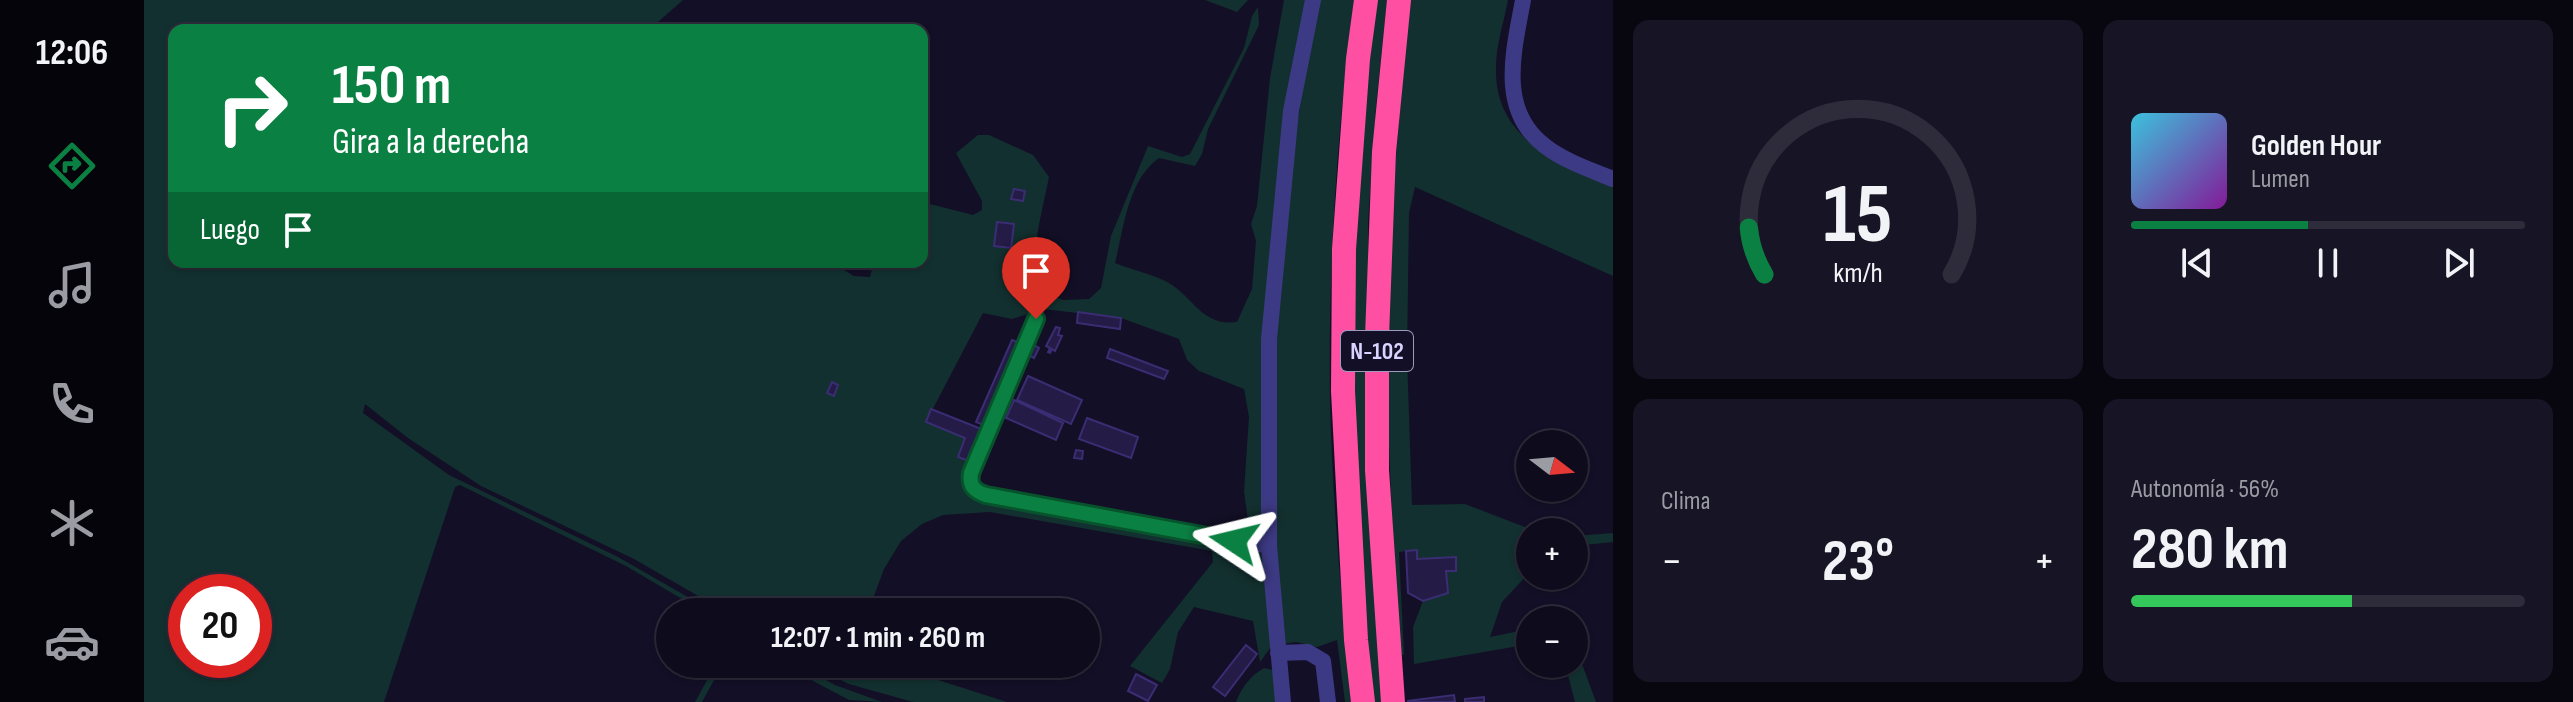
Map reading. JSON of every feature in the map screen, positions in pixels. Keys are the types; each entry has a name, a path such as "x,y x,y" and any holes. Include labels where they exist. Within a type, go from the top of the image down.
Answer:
{"highway":[{"name":"N-102","path":"1363,702 1356,640 1343,375 1345,235 1358,59 1366,0"},
{"name":"N-102","path":"1393,702 1377,470 1377,337 1384,152 1399,0"}],"street":[{"path":"1283,702 1269,546 1268,399 1273,289 1291,111 1313,0"},
{"path":"1523,0 1512,59 1511,86 1518,111 1530,131 1545,146 1613,179"},
{"path":"1036,319 971,473 970,483 976,491 1046,507 1269,546"},
{"path":"1278,653 1308,652 1323,661 1328,702"}],"green space":[{"path":"144,0 683,0 656,24 168,24 168,268 841,268 854,276 870,277 872,268 928,268 928,204 973,215 982,210 982,201 956,153 978,135 989,135 1033,155 1049,177 1037,236 1037,280 1042,292 1063,300 1089,299 1101,288 1111,236 1148,146 1182,157 1190,154 1244,48 1252,16 1258,7 1259,25 1208,129 1202,154 1195,166 1159,158 1149,167 1129,205 1115,263 1163,280 1214,319 1237,322 1252,289 1256,241 1251,224 1257,206 1270,78 1284,0 1307,0 1291,83 1264,523 1250,536 1244,491 1249,417 1244,389 1199,371 1187,360 1179,339 1121,318 1043,309 1012,319 983,313 926,422 965,438 958,456 967,460 966,484 1261,553 1264,557 1271,647 1260,662 1253,621 1194,607 1178,632 1170,669 1162,683 1130,666 1213,562 1212,551 990,512 943,515 922,524 901,541 884,569 873,598 702,598 634,559 481,486 408,438 365,404 363,413 449,475 618,557 690,598 680,598 626,566 460,485 455,487 384,702 144,702"},
{"path":"1205,0 1248,0 1237,12"},
{"path":"1320,0 1354,0 1335,199 1330,349 1333,475 1351,702 1345,702 1337,640 1317,647 1296,642 1283,644 1275,511 1275,368 1283,244 1298,122"},
{"path":"1374,0 1387,0 1368,222 1368,450 1384,702 1371,702 1349,359 1353,215"},
{"path":"1410,0 1508,0 1496,67 1498,92 1506,113 1533,145 1571,168 1613,187 1613,276 1415,187 1409,213 1407,355 1412,505 1465,504 1516,524 1516,587 1502,602 1490,637 1516,632 1516,646 1414,664 1413,627 1423,601 1448,593 1446,571 1455,557 1417,559 1417,550 1399,552 1404,655 1398,654 1386,377 1391,211"},
{"path":"1613,533 1613,542 1588,545 1588,535"},
{"path":"1264,668 1273,670 1277,702 1236,702 1247,682"},
{"path":"708,678 715,678 702,702 695,702"},
{"path":"807,678 822,678 882,702 849,700"},
{"path":"837,678 932,678 1007,702 913,702"},
{"path":"1569,678 1587,678 1596,702 1575,702"}],"building":[{"path":"1014,189 1025,191 1023,201 1011,199"},
{"path":"997,222 1014,224 1011,248 994,246"},
{"path":"1078,312 1121,318 1120,329 1077,323"},
{"path":"1056,327 1060,328 1058,335 1062,336 1055,351 1052,349 1050,353 1050,348 1046,346"},
{"path":"1012,340 1020,343 986,426 976,422"},
{"path":"1032,344 1039,348 1034,358 1027,354"},
{"path":"1110,349 1168,371 1164,379 1107,358"},
{"path":"1028,376 1082,400 1071,424 1017,400"},
{"path":"832,382 838,385 834,396 827,393"},
{"path":"1014,400 1063,423 1056,440 1006,418"},
{"path":"931,409 984,430 971,462 958,457 965,438 926,422"},
{"path":"1087,418 1138,437 1131,458 1079,439"},
{"path":"1076,450 1083,451 1082,459 1074,458"},
{"path":"1417,550 1417,559 1456,557 1456,571 1446,571 1448,593 1423,601 1408,593 1406,551"},
{"path":"1246,645 1257,654 1225,696 1213,687"},
{"path":"1136,674 1157,685 1148,701 1128,691"},
{"path":"1454,695 1455,702 1408,702 1408,701"},
{"path":"1484,697 1484,702 1465,702 1465,699"}],"route":[{"path":"1036,319 971,473 970,483 976,491 1234,541"}]}
